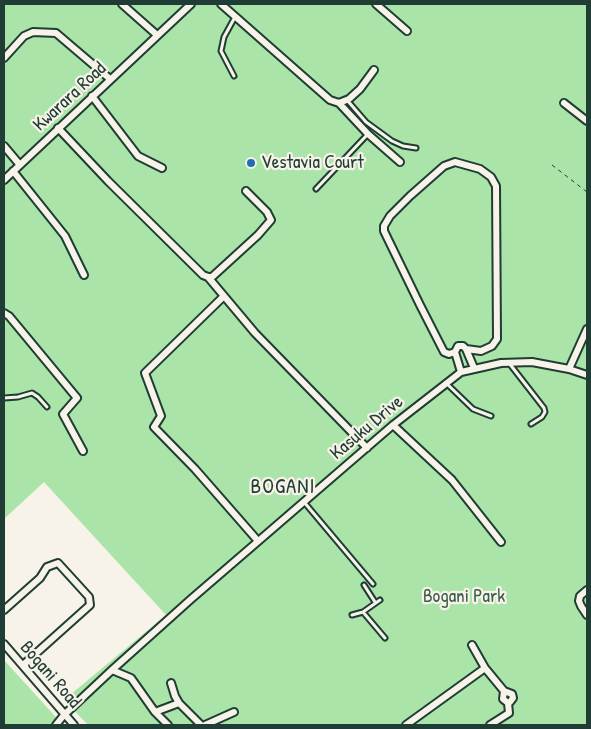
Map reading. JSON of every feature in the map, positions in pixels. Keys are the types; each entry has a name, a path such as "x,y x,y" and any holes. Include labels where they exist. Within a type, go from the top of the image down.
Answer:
{"street":[{"path":"122,4 157,35"},
{"name":"Kwarara Road","path":"4,180 191,4"},
{"path":"221,4 330,100 339,103 368,134 400,162"},
{"path":"376,4 407,31"},
{"path":"4,58 24,36 34,32 56,33 110,79"},
{"path":"339,103 360,89 374,70"},
{"path":"92,96 138,156 162,168"},
{"path":"564,103 587,121"},
{"path":"58,128 115,188 208,277 255,333 367,448"},
{"path":"4,146 20,165"},
{"path":"455,352 448,354 444,352 384,231 384,226 390,216 410,196 444,166 455,162 480,169 491,177 496,186 497,340 492,346 480,351 466,349"},
{"path":"13,171 65,236 84,275"},
{"path":"208,277 212,276 244,248 271,220 270,216 246,191"},
{"path":"224,296 144,373 161,416 154,427 258,541"},
{"path":"4,313 77,398 62,414 83,451"},
{"path":"569,368 587,329"},
{"path":"460,372 455,352 456,348 461,345 466,349 474,368"},
{"name":"Kasuku Drive","path":"56,725 64,715 112,670 258,541 445,382 460,372 509,363 532,362 569,368 587,375"},
{"path":"394,425 452,480 501,542"},
{"path":"4,610 40,578 47,567 58,563 89,597 90,605 23,664"},
{"path":"587,590 580,596 579,601 587,616"},
{"name":"Bogani Road","path":"4,644 74,725"},
{"path":"472,645 485,668 504,691 503,699 508,703 509,713 490,725"},
{"path":"406,725 485,668"},
{"path":"112,670 131,678 155,712 168,725"},
{"path":"171,683 179,703 201,725"},
{"path":"155,712 179,703"},
{"path":"205,725 234,712"}],"lane":[{"path":"234,76 221,51 224,38 235,16"},
{"path":"346,100 366,122 392,141 416,148"},
{"path":"316,189 368,134"},
{"path":"509,363 544,408 545,412 542,417 531,424"},
{"path":"445,382 473,409 491,416"},
{"path":"4,398 32,393 38,396 47,407"},
{"path":"303,502 373,584"},
{"path":"364,586 375,602"},
{"path":"352,615 363,612 380,600"},
{"path":"363,612 385,638"}],"path":[{"path":"552,165 587,192"}],"green space":[{"name":"Bogani Park","path":"4,4 587,4 587,725 88,725 64,700 166,615 44,482 4,519"},
{"path":"4,660 63,725 4,725"}],"place":[{"name":"Vestavia Court","path":"251,163"}],"district":[{"name":"BOGANI","path":"283,487"}]}
